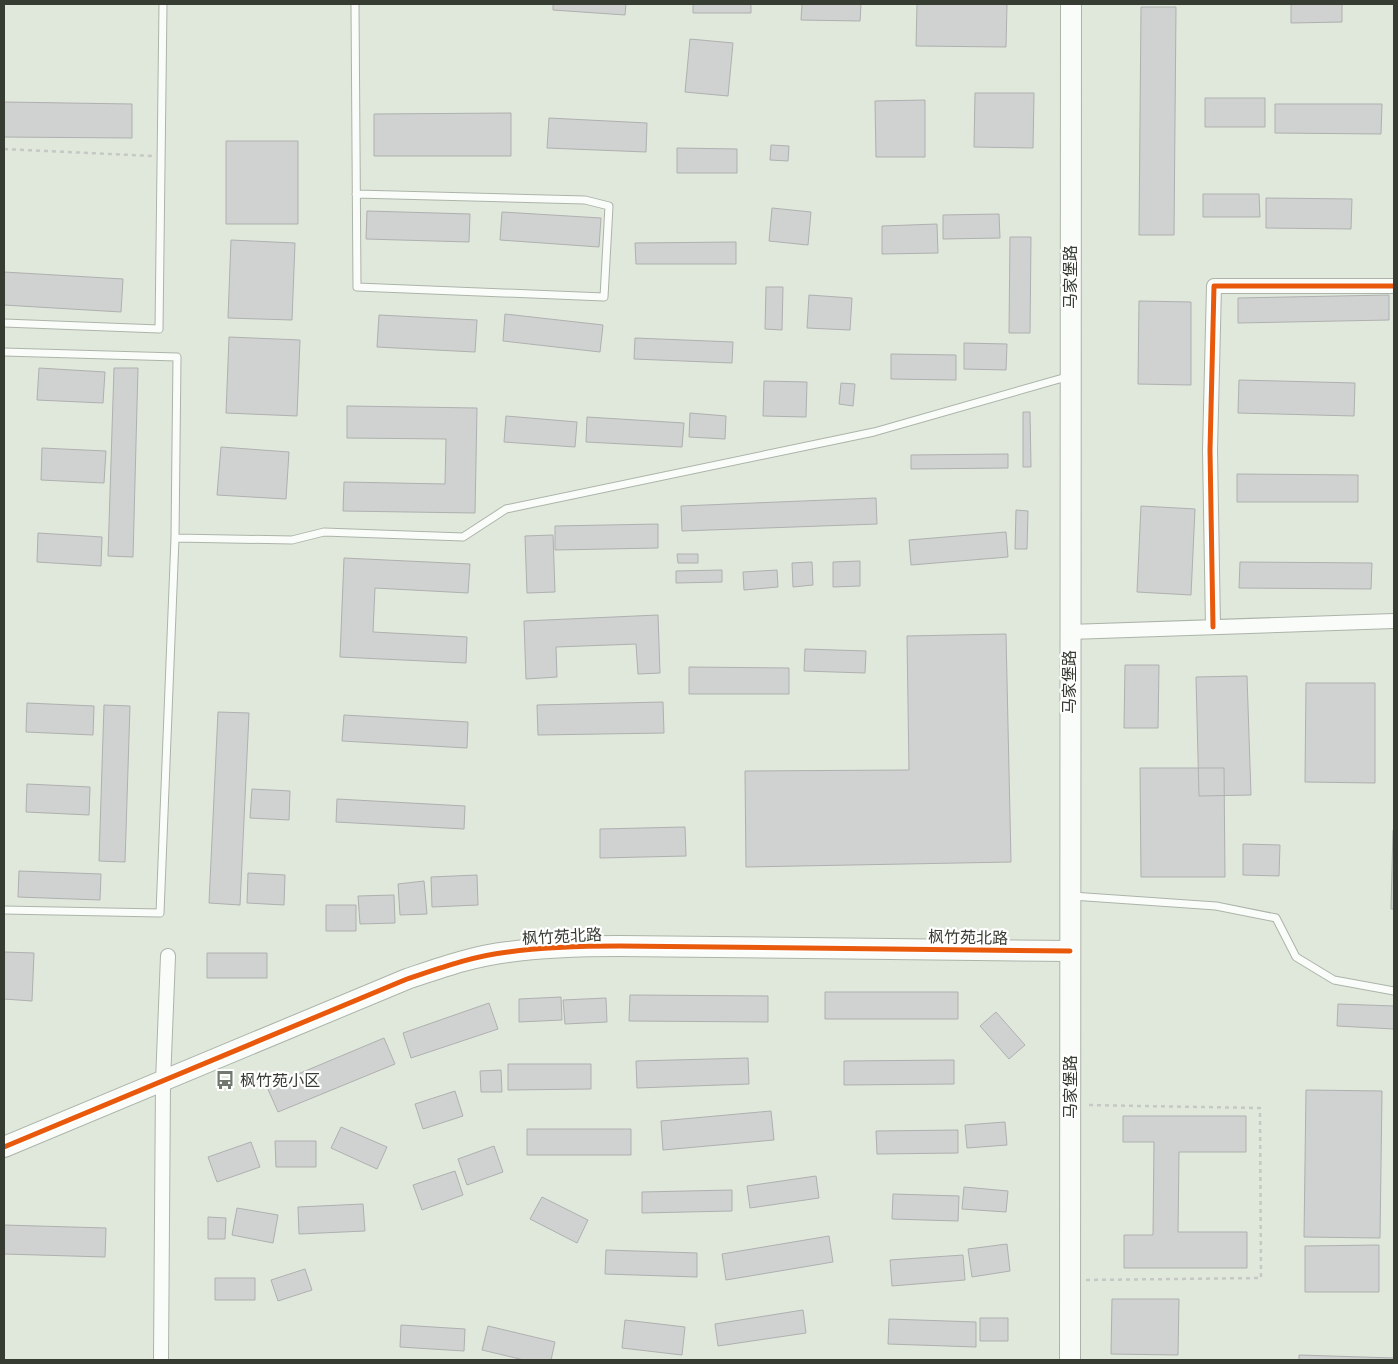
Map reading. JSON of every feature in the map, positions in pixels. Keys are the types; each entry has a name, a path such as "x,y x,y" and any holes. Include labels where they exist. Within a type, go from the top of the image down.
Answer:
{"main road":[{"name":"马家堡路","path":"1070,1360 1069,632 1071,4"},
{"name":"枫竹苑北路","path":"4,1147 407,979 457,962 506,952 564,947 620,946 1070,951"}],"street":[{"path":"1213,627 1210,450 1214,286 1394,286"},
{"path":"1069,632 1394,621"},
{"path":"161,1360 163,1082 168,956"}],"lane":[{"path":"4,323 159,329 163,4"},
{"path":"355,4 356,194 357,287 604,298 609,206 585,200 356,194"},
{"path":"4,352 178,356 175,538 160,913 4,910"},
{"path":"175,538 292,540 324,532 463,537 506,509 874,432 1070,376"},
{"path":"1069,896 1216,906 1276,918 1296,957 1334,980 1394,991"}],"path":[{"path":"4,149 161,156"},
{"path":"1070,1105 1260,1108 1261,1278 1071,1280"}],"building":[{"path":"553,4 626,4 625,15 553,10"},
{"path":"693,4 751,4 751,13 693,13"},
{"path":"802,4 861,4 860,21 801,20"},
{"path":"917,4 1007,4 1006,47 916,46"},
{"path":"1291,4 1342,4 1342,22 1291,23"},
{"path":"1141,7 1176,7 1174,235 1139,235"},
{"path":"690,39 733,43 728,96 685,92"},
{"path":"975,93 1034,93 1033,148 974,147"},
{"path":"1205,98 1265,98 1265,127 1205,127"},
{"path":"925,100 925,157 876,157 875,101"},
{"path":"4,102 132,104 132,138 4,137"},
{"path":"1275,104 1382,104 1381,134 1275,133"},
{"path":"511,113 511,156 374,156 374,114"},
{"path":"549,118 647,123 646,152 547,148"},
{"path":"226,141 298,141 298,224 226,224"},
{"path":"771,145 789,146 788,161 770,160"},
{"path":"677,148 737,149 737,173 677,173"},
{"path":"1203,194 1259,194 1260,217 1203,217"},
{"path":"1266,198 1352,199 1351,229 1266,228"},
{"path":"772,208 811,212 808,245 769,241"},
{"path":"367,211 470,214 469,242 366,239"},
{"path":"502,212 601,218 599,247 500,240"},
{"path":"999,214 1000,238 943,239 943,215"},
{"path":"937,224 938,253 882,254 882,226"},
{"path":"1010,237 1031,237 1030,333 1009,333"},
{"path":"231,240 295,243 292,320 228,318"},
{"path":"736,242 736,264 636,264 635,243"},
{"path":"4,272 123,279 121,312 4,305"},
{"path":"766,287 783,287 782,330 765,329"},
{"path":"809,295 852,298 850,330 807,328"},
{"path":"1389,295 1389,320 1238,323 1238,298"},
{"path":"1139,301 1191,302 1191,385 1138,384"},
{"path":"505,314 603,325 600,352 503,341"},
{"path":"379,315 477,320 475,352 377,347"},
{"path":"229,337 300,340 297,416 226,413"},
{"path":"635,338 733,342 732,363 634,359"},
{"path":"964,343 1007,344 1006,370 964,369"},
{"path":"891,354 956,355 956,380 891,379"},
{"path":"39,368 105,372 103,403 37,400"},
{"path":"114,368 138,368 133,557 108,556"},
{"path":"1239,380 1355,383 1354,416 1238,413"},
{"path":"764,381 807,382 806,417 763,416"},
{"path":"841,383 855,384 853,406 839,404"},
{"path":"347,406 477,408 475,513 343,511 344,482 445,484 446,439 347,438"},
{"path":"1023,412 1030,412 1031,467 1023,467"},
{"path":"690,413 726,416 725,439 689,437"},
{"path":"506,416 577,422 575,447 504,442"},
{"path":"587,417 684,423 682,447 586,442"},
{"path":"221,447 289,452 286,499 217,495"},
{"path":"42,448 106,451 104,483 41,480"},
{"path":"1008,454 1008,468 911,469 911,455"},
{"path":"1237,474 1358,475 1358,502 1237,502"},
{"path":"876,498 877,524 682,531 681,506"},
{"path":"1141,506 1195,509 1191,595 1137,592"},
{"path":"1016,510 1028,511 1027,549 1015,549"},
{"path":"658,524 658,548 555,550 555,526"},
{"path":"1006,532 1008,557 911,565 909,540"},
{"path":"38,533 102,537 101,566 37,562"},
{"path":"553,535 555,592 527,593 525,536"},
{"path":"677,554 698,554 698,563 678,563"},
{"path":"344,558 470,564 468,593 375,588 373,632 467,637 466,663 340,657"},
{"path":"860,561 860,586 833,587 833,562"},
{"path":"812,562 813,585 793,587 792,563"},
{"path":"1240,562 1372,563 1371,589 1239,588"},
{"path":"722,570 722,582 676,583 676,571"},
{"path":"777,570 778,587 744,590 743,572"},
{"path":"658,615 660,673 638,674 636,644 556,647 557,677 526,679 524,621"},
{"path":"1006,634 1011,862 746,867 745,771 909,770 907,636"},
{"path":"805,649 866,651 865,673 804,671"},
{"path":"1125,665 1159,665 1158,728 1124,728"},
{"path":"689,667 789,668 789,694 689,694"},
{"path":"1247,676 1251,795 1199,796 1196,677"},
{"path":"1306,683 1375,683 1375,783 1305,782"},
{"path":"663,702 664,733 538,735 537,705"},
{"path":"27,703 94,706 93,735 26,732"},
{"path":"104,705 130,706 125,862 99,861"},
{"path":"218,712 249,713 240,905 209,903"},
{"path":"344,715 468,722 467,748 342,741"},
{"path":"1140,768 1224,768 1225,877 1141,877"},
{"path":"27,784 90,787 89,815 26,812"},
{"path":"252,789 290,791 289,820 250,818"},
{"path":"337,799 465,806 464,829 336,822"},
{"path":"685,827 686,856 600,858 600,829"},
{"path":"1393,830 1394,909 1391,909"},
{"path":"1243,844 1280,845 1279,876 1243,875"},
{"path":"19,871 101,874 100,900 18,897"},
{"path":"248,873 285,875 284,905 247,903"},
{"path":"477,875 478,905 432,907 431,877"},
{"path":"424,881 427,914 400,915 398,884"},
{"path":"394,895 395,923 360,924 358,896"},
{"path":"326,905 356,905 356,931 326,931"},
{"path":"4,952 34,953 32,1001 4,999"},
{"path":"207,953 267,953 267,978 207,978"},
{"path":"825,992 958,992 958,1019 825,1019"},
{"path":"630,995 768,996 768,1022 629,1021"},
{"path":"561,997 562,1020 519,1022 519,999"},
{"path":"606,998 607,1022 565,1024 563,1000"},
{"path":"489,1003 498,1029 411,1058 403,1033"},
{"path":"1338,1004 1394,1006 1394,1029 1337,1026"},
{"path":"996,1012 1025,1045 1009,1059 980,1026"},
{"path":"384,1038 395,1064 278,1112 267,1087"},
{"path":"748,1058 749,1084 637,1088 636,1061"},
{"path":"954,1060 954,1084 844,1085 844,1061"},
{"path":"508,1064 591,1064 591,1089 508,1090"},
{"path":"501,1070 502,1092 481,1092 480,1071"},
{"path":"1306,1090 1382,1091 1380,1238 1304,1237"},
{"path":"455,1091 463,1116 423,1129 415,1104"},
{"path":"771,1111 774,1140 663,1150 661,1121"},
{"path":"1123,1116 1246,1116 1246,1152 1179,1152 1178,1232 1247,1232 1247,1268 1124,1268 1124,1235 1153,1235 1154,1142 1123,1142"},
{"path":"1005,1122 1007,1145 967,1148 965,1125"},
{"path":"341,1127 387,1147 377,1169 331,1148"},
{"path":"527,1129 631,1129 631,1155 527,1155"},
{"path":"958,1130 958,1153 877,1154 876,1131"},
{"path":"275,1141 316,1141 316,1167 276,1167"},
{"path":"251,1142 260,1167 217,1182 208,1157"},
{"path":"494,1146 503,1172 467,1185 458,1159"},
{"path":"455,1171 463,1195 422,1210 413,1185"},
{"path":"816,1176 819,1198 750,1208 747,1186"},
{"path":"964,1187 1008,1191 1006,1212 962,1209"},
{"path":"732,1190 732,1211 642,1213 642,1192"},
{"path":"893,1194 959,1196 958,1221 892,1219"},
{"path":"542,1197 588,1220 577,1243 530,1219"},
{"path":"363,1204 365,1231 299,1234 298,1207"},
{"path":"237,1208 278,1215 273,1243 232,1235"},
{"path":"208,1217 226,1218 225,1239 208,1239"},
{"path":"4,1225 106,1228 105,1257 4,1254"},
{"path":"829,1236 833,1262 726,1280 722,1254"},
{"path":"1007,1244 1010,1271 972,1277 968,1249"},
{"path":"1379,1245 1379,1292 1305,1292 1305,1246"},
{"path":"606,1250 697,1253 697,1277 605,1274"},
{"path":"963,1255 965,1280 892,1286 890,1260"},
{"path":"305,1269 312,1290 278,1301 271,1280"},
{"path":"215,1278 255,1278 255,1300 215,1300"},
{"path":"1112,1299 1179,1299 1178,1355 1111,1354"},
{"path":"803,1310 806,1333 718,1346 715,1324"},
{"path":"980,1318 1008,1318 1008,1341 980,1341"},
{"path":"889,1319 976,1322 976,1347 888,1344"},
{"path":"625,1320 685,1327 682,1355 622,1348"},
{"path":"401,1325 465,1329 464,1351 400,1347"},
{"path":"488,1326 555,1342 551,1360 524,1360 482,1350"},
{"path":"1299,1355 1394,1358 1394,1360 1299,1360"}],"cycle path":[{"path":"1213,627 1210,450 1214,286 1394,286"},
{"path":"4,1147 407,979 482,956 522,950 606,946 1070,951"}],"place":[{"name":"枫竹苑小区","path":"225,1080"}]}
